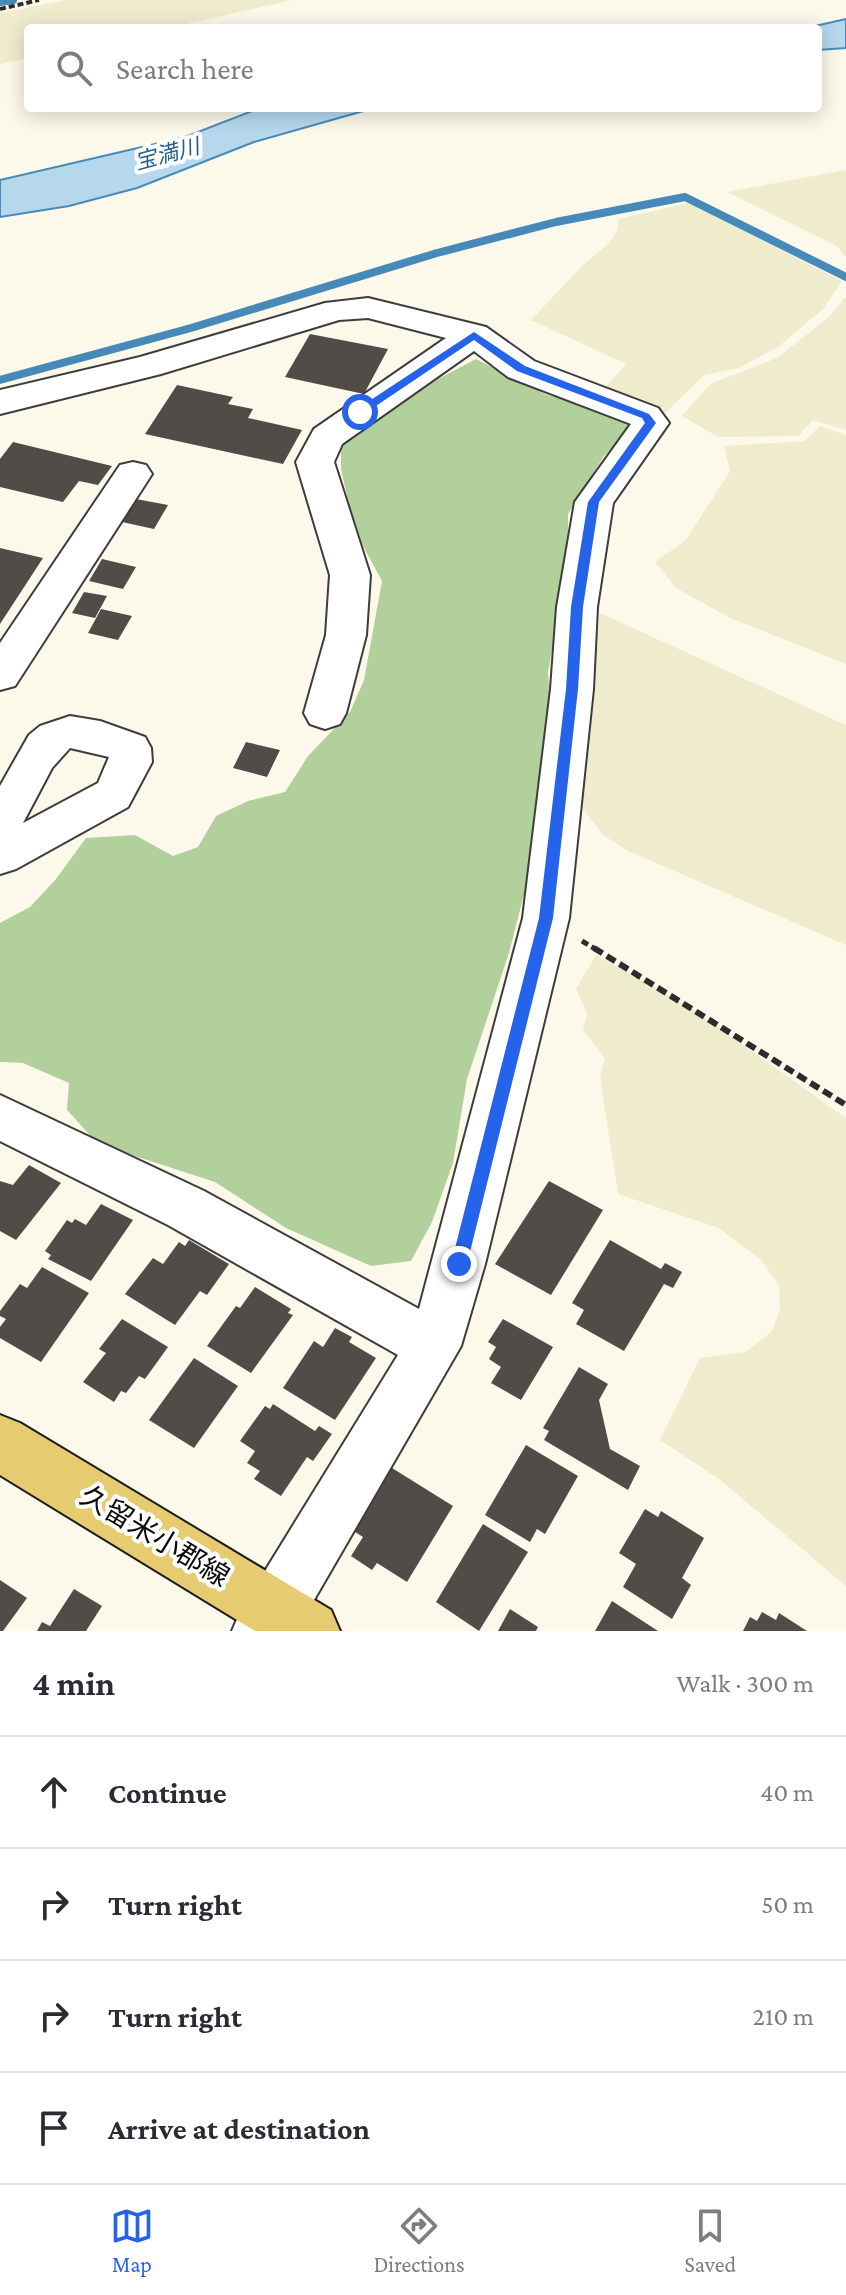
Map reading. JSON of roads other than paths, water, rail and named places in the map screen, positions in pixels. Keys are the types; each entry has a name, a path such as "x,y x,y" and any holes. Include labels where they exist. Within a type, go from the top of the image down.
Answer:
{"main road":[{"name":"久留米小郡線","path":"0,1443 283,1624"}],"street":[{"path":"0,402 148,366 337,310 368,308 474,335 521,369 645,416 651,423 594,502 577,607 572,689 546,918 459,1264 434,1346 283,1624"},
{"path":"325,713 346,635 350,575 315,462 327,437 474,335"},
{"path":"0,675 133,474"},
{"path":"0,820 13,807 40,749 55,734 73,730 119,742 130,748 131,762 113,795 0,856"},
{"path":"0,1117 186,1208 434,1346"}],"water":[{"path":"846,19 846,48 822,50 822,24"},
{"name":"宝満川","path":"250,112 360,112 254,142 137,188 69,206 0,217 0,180 185,137"}],"waterway":[{"path":"0,2 13,0"},
{"path":"0,380 191,328 437,253 556,222 685,197 846,277"}]}
